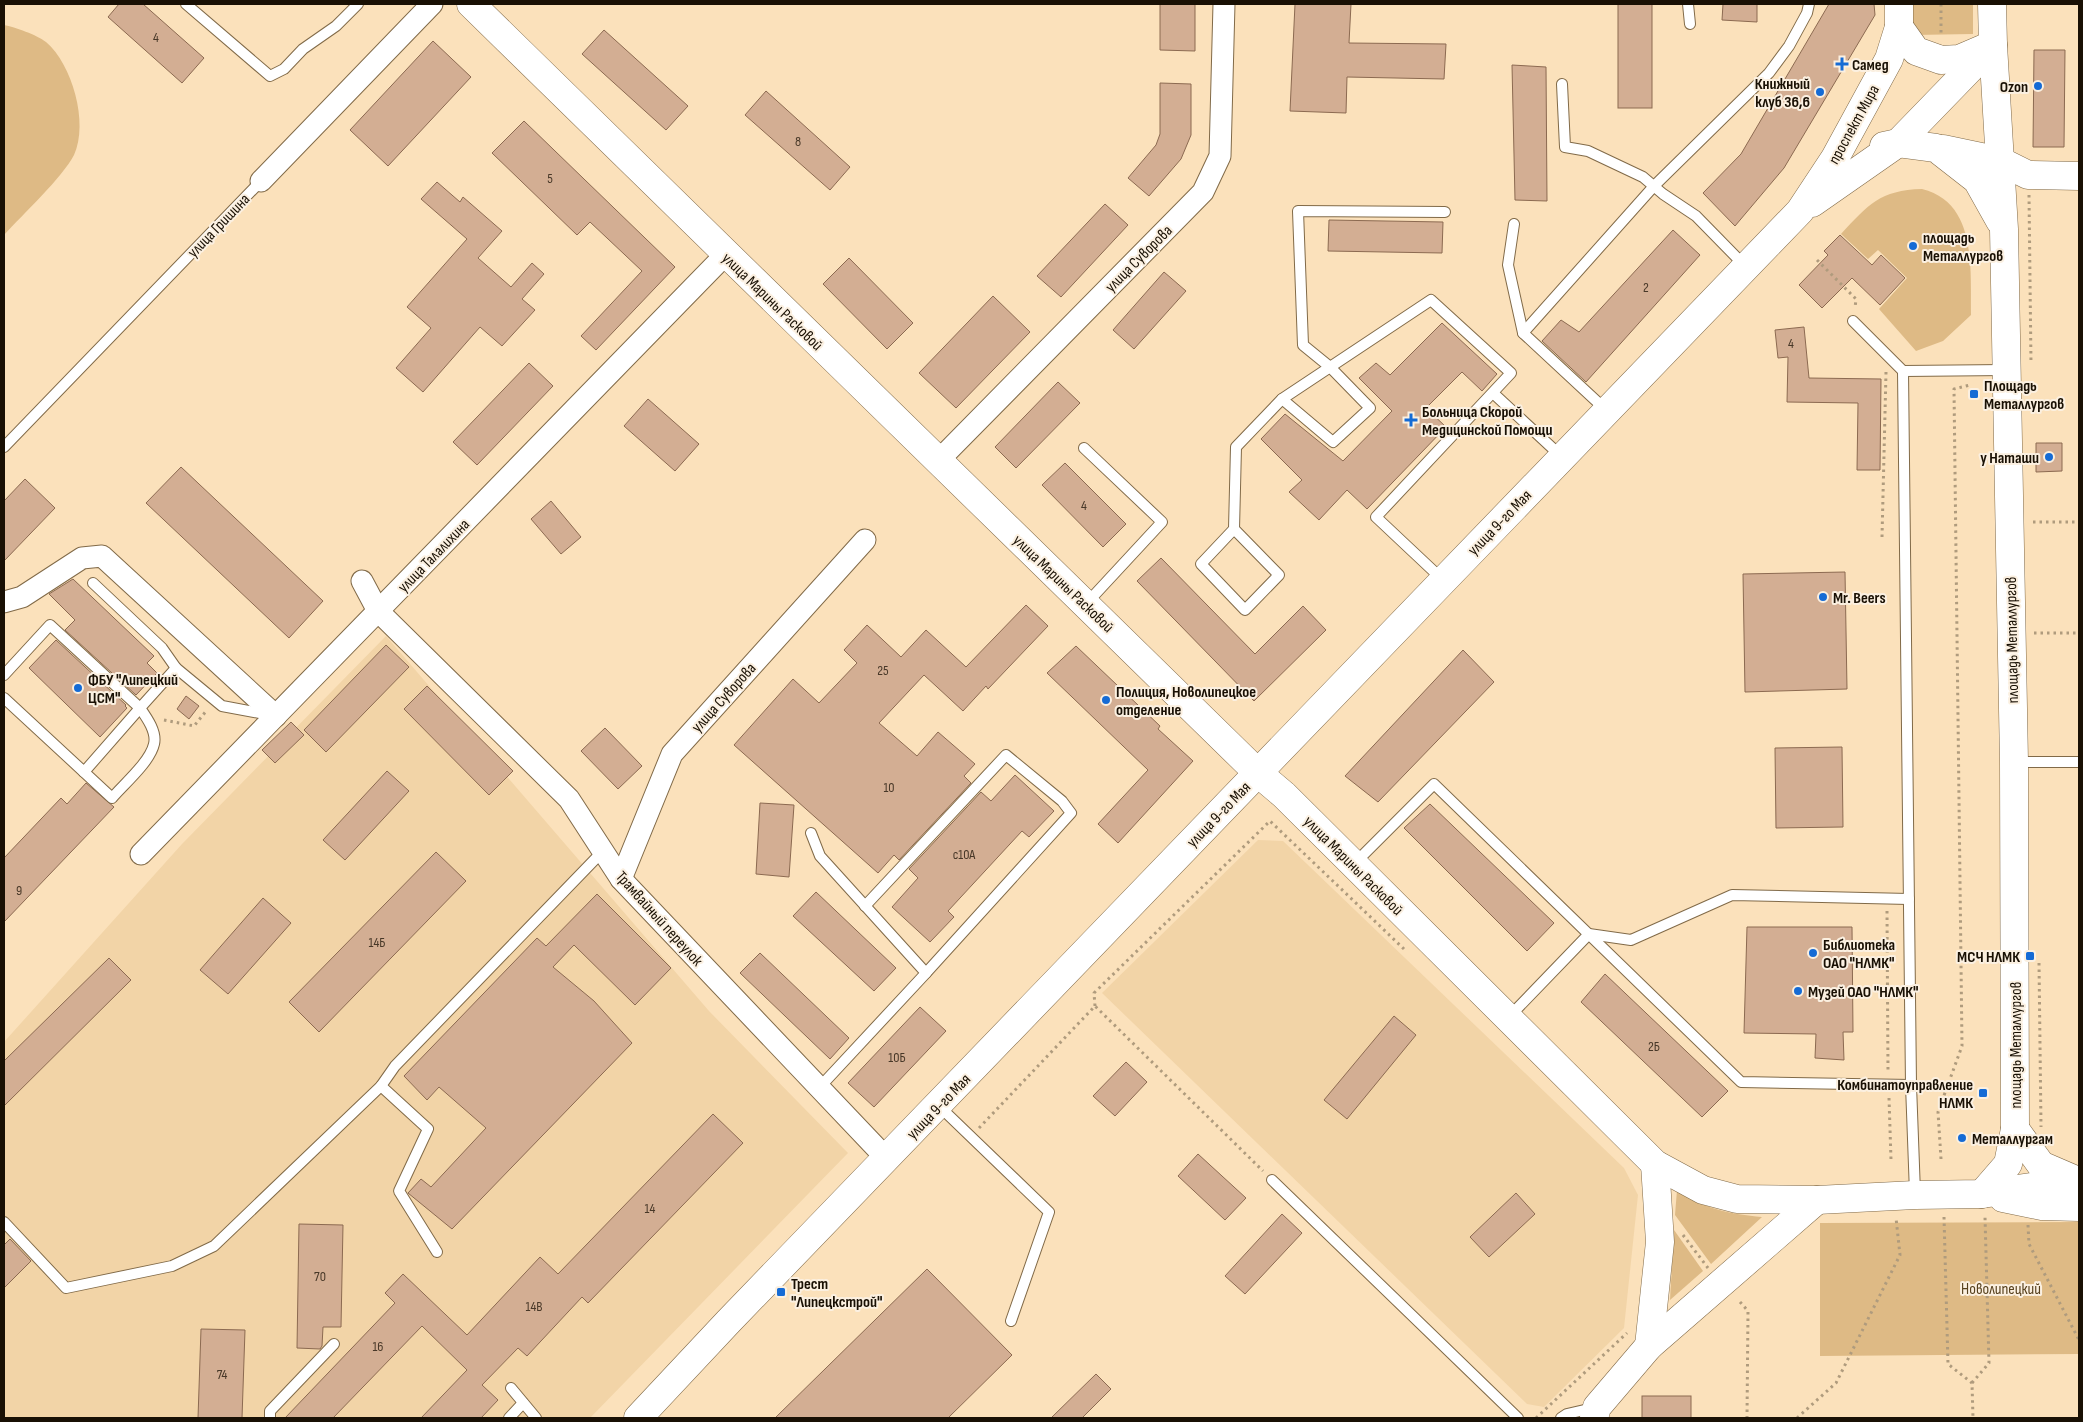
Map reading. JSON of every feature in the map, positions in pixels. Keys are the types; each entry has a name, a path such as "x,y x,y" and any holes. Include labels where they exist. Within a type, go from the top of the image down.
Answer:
{"main road":[{"name":"улица Марины Расковой","path":"471,4 725,255 1258,773 1284,795 1656,1164"},
{"path":"1992,4 2004,229"},
{"path":"1899,16 1916,51 1941,60 1959,59 1993,45"},
{"name":"проспект Мира","path":"1800,211 1835,158 1889,60 1899,16"},
{"path":"1800,211 1898,142 1993,45"},
{"name":"площадь Металлургов","path":"1835,158 1898,142 2000,161 2028,175 2079,176"},
{"name":"площадь Металлургов","path":"1936,148 1977,180 2004,229 2014,762 2015,1129 2008,1164 1983,1206"},
{"name":"улица 9-го Мая","path":"638,1418 728,1322 1800,211"},
{"path":"2015,1129 2041,1165 2077,1181"},
{"path":"1656,1164 1703,1190 1737,1199 1817,1200 1915,1195 1983,1206 2079,1207"},
{"path":"1595,1413 1640,1338 1660,1242 1656,1164"},
{"path":"1983,1206 2077,1181"},
{"path":"1640,1338 1817,1200"}],"street":[{"name":"улица Гришина","path":"261,181 432,4"},
{"name":"улица Суворова","path":"938,461 1203,192 1220,156 1224,4"},
{"name":"улица Талалихина","path":"141,854 725,255"},
{"name":"улица Суворова","path":"622,879 672,754 865,540"},
{"path":"4,602 22,596 82,558 102,556 276,716"},
{"name":"Трамвайный переулок","path":"362,582 378,611 569,799 622,879 887,1159"}],"lane":[{"path":"186,4 270,76 284,69 303,50 336,26 358,4"},
{"path":"1688,4 1690,24"},
{"path":"1523,333 1654,186 1769,73 1789,46 1807,13 1809,4"},
{"path":"1562,84 1565,148 1588,151 1643,177 1696,216 1746,267"},
{"name":"улица Гришина","path":"4,447 261,181"},
{"path":"1282,399 1334,442 1370,408 1330,367 1303,345 1298,211 1445,212"},
{"path":"1514,224 1508,265 1523,333 1607,411"},
{"path":"1234,529 1279,575 1245,610 1200,564 1234,529 1236,447 1282,399 1431,300 1511,374 1376,517 1443,580"},
{"path":"1853,321 1903,371 1911,1084 1915,1195"},
{"path":"1903,371 2006,370"},
{"path":"1493,393 1562,457"},
{"path":"1084,448 1162,522 1085,604"},
{"path":"93,583 162,648 176,668 222,706 276,716"},
{"path":"4,675 50,624 140,708 152,730 154,743 150,754 112,798 4,698"},
{"path":"84,772 176,668"},
{"path":"819,1088 1071,813 1062,800 1006,755 865,906"},
{"path":"2014,762 2079,762"},
{"path":"1353,865 1434,784 1741,1082 1911,1084"},
{"path":"811,833 820,856 926,973"},
{"path":"4,1222 66,1288 172,1266 214,1246 381,1086 395,1066 603,851"},
{"path":"1589,934 1631,940 1732,895 1909,900"},
{"path":"1508,1018 1589,934"},
{"path":"381,1086 428,1129 399,1191 437,1252"},
{"path":"938,1106 1049,1212 1011,1321"},
{"path":"1272,1180 1518,1418"},
{"path":"270,1418 270,1411 334,1344"},
{"path":"511,1388 536,1418"},
{"path":"509,1418 523,1403"},
{"path":"1561,1418 1567,1414 1595,1413"}],"path":[{"path":"1941,4 1941,34"},
{"path":"1817,260 1856,299 1853,321"},
{"path":"1882,537 1886,354"},
{"path":"1941,1159 1938,1112 1962,1046 1954,389 1971,385"},
{"path":"2033,522 2079,522"},
{"path":"2034,633 2079,633"},
{"path":"146,717 194,726 207,710 222,706"},
{"path":"1272,1180 1095,1006 1094,993 1270,821 1405,950"},
{"path":"1887,898 1888,1084 1891,1160"},
{"path":"970,1136 1095,1006"},
{"path":"1973,1418 1972,1383 1989,1363 1983,1206"},
{"path":"1944,1217 1948,1364 1972,1383"},
{"path":"2028,1217 2029,1244 2079,1340"},
{"path":"1797,1418 1836,1383 1900,1255 1896,1218"},
{"path":"1680,1231 1708,1268"},
{"path":"1740,1302 1748,1311 1747,1418"},
{"path":"1536,1418 1640,1338"}],"shaded area":[{"path":"386,636 709,1011 848,1153 590,1418 4,1418 4,1042 182,844"},
{"path":"1258,840 1283,841 1624,1168 1638,1195 1624,1328 1544,1407 1527,1404 1102,993"}],"green space":[{"path":"1913,4 1973,4 1973,34 1913,35"},
{"path":"4,25 20,29 37,37 46,42 55,52 70,79 79,111 80,127 74,155 61,174 4,235"},
{"path":"1922,189 1940,197 1953,208 1962,223 1970,259 1971,315 1943,341 1916,351 1879,309 1907,278 1878,250 1868,259 1841,234 1867,207 1885,196 1895,192"},
{"path":"1677,1190 1697,1202 1718,1210 1762,1217 1711,1264 1675,1215"},
{"name":"Новолипецкий","path":"2079,1222 2079,1354 1820,1356 1820,1223"},
{"path":"1674,1230 1703,1271 1670,1300"}],"building":[{"path":"119,4 143,4 204,58 182,83 108,17"},
{"path":"1160,4 1195,4 1195,51 1160,50"},
{"path":"1295,4 1351,4 1349,43 1446,44 1444,79 1347,77 1346,113 1290,111"},
{"path":"1618,4 1652,4 1652,108 1618,108"},
{"path":"1723,4 1757,4 1757,22 1722,20"},
{"path":"1829,4 1874,4 1875,15 1784,168 1735,226 1703,193 1741,154"},
{"path":"604,30 688,106 666,130 582,54"},
{"path":"433,41 471,77 388,166 350,130"},
{"path":"2034,50 2065,50 2064,147 2033,147"},
{"path":"1512,65 1546,67 1547,201 1515,200"},
{"path":"1160,83 1191,84 1191,135 1181,159 1149,196 1128,178 1156,145 1160,134"},
{"path":"766,91 850,167 830,190 745,115"},
{"path":"524,121 675,267 596,350 581,336 642,271 590,222 577,235 492,153"},
{"path":"437,182 460,202 463,197 502,231 478,258 511,287 532,263 544,274 522,299 535,310 502,346 480,327 423,392 396,368 431,328 407,307 467,239 421,199"},
{"path":"1105,204 1128,225 1061,297 1037,276"},
{"path":"1329,220 1443,222 1442,253 1328,251"},
{"path":"1673,230 1700,255 1586,382 1542,341 1561,320 1579,332"},
{"path":"1840,235 1872,265 1881,255 1905,278 1880,305 1852,278 1822,308 1799,285 1828,255 1824,251"},
{"path":"849,258 913,323 887,349 823,284"},
{"path":"1164,272 1186,291 1134,349 1113,330"},
{"path":"993,296 1030,332 956,408 919,373"},
{"name":"Больница Скорой Медицинской Помощи","path":"1442,323 1497,374 1482,391 1462,372 1426,408 1446,427 1367,509 1347,490 1319,520 1289,492 1302,480 1261,439 1285,414 1343,461 1392,411 1359,378 1376,363 1390,375"},
{"path":"1804,327 1809,378 1881,379 1880,470 1857,470 1858,403 1787,402 1788,357 1778,358 1775,330"},
{"path":"529,363 553,386 477,465 453,442"},
{"path":"1058,382 1080,403 1016,468 995,447"},
{"path":"648,399 699,444 675,471 624,426"},
{"name":"у Наташи","path":"2036,443 2062,443 2062,471 2036,472"},
{"path":"1065,463 1126,524 1103,547 1042,485"},
{"path":"181,467 323,601 289,638 146,503"},
{"path":"25,479 55,508 4,561 4,501"},
{"path":"551,501 581,537 561,554 531,519"},
{"path":"1161,558 1255,654 1303,606 1326,630 1254,701 1137,581"},
{"path":"1845,572 1847,689 1745,692 1743,574"},
{"path":"73,579 154,656 147,663 157,673 136,695 65,630 75,620 49,594"},
{"path":"1026,605 1048,626 988,689 986,686 963,711 924,675 879,723 917,756 938,732 975,764 964,776 971,783 899,860 894,855 878,873 734,745 793,679 819,703 857,663 844,650 867,625 901,657 926,630 966,667"},
{"name":"ФБУ \"Липецкий ЦСМ\"","path":"56,640 126,705 127,708 100,737 29,668"},
{"path":"386,645 409,667 326,752 304,730"},
{"path":"1076,646 1160,726 1158,729 1193,761 1118,843 1098,824 1148,770 1047,673"},
{"path":"1463,650 1494,682 1378,802 1345,776"},
{"path":"427,686 513,771 489,795 404,709"},
{"path":"186,696 199,706 189,719 177,709"},
{"path":"291,722 304,735 275,763 262,750"},
{"path":"605,728 642,766 618,789 581,751"},
{"path":"1842,747 1843,827 1776,828 1775,748"},
{"path":"387,771 409,791 345,860 323,840"},
{"path":"1015,775 1054,811 1029,837 1022,831 948,911 954,917 930,942 892,907 918,878 909,869 981,792 991,801"},
{"path":"86,783 114,807 4,922 4,858 61,798 67,804"},
{"path":"760,803 794,805 789,877 756,874"},
{"path":"1430,804 1554,923 1527,951 1404,828"},
{"path":"436,852 466,881 319,1032 289,1002"},
{"path":"816,892 896,968 874,991 793,916"},
{"path":"597,894 671,968 635,1005 574,945 553,967 594,1001 632,1043 452,1229 408,1193 421,1179 431,1187 486,1128 439,1087 427,1100 404,1076 537,938 546,946"},
{"path":"263,898 291,923 228,994 200,970"},
{"path":"1747,927 1852,927 1853,1032 1843,1032 1844,1060 1815,1058 1816,1034 1744,1033"},
{"path":"760,953 849,1038 830,1059 740,973"},
{"path":"109,958 131,980 4,1106 4,1061"},
{"path":"1605,974 1728,1091 1702,1117 1581,1002"},
{"path":"920,1007 946,1031 874,1107 848,1083"},
{"path":"1394,1016 1416,1035 1347,1119 1324,1100"},
{"path":"1126,1062 1147,1082 1115,1116 1093,1096"},
{"path":"713,1114 743,1143 588,1303 582,1297 527,1356 518,1348 482,1385 498,1400 481,1418 421,1418 467,1370 422,1326 333,1418 285,1418 395,1303 385,1293 403,1274 467,1335 540,1257 558,1274"},
{"path":"1198,1154 1246,1198 1225,1220 1178,1176"},
{"path":"1516,1193 1535,1214 1489,1257 1470,1237"},
{"path":"1282,1214 1302,1233 1245,1294 1225,1276"},
{"path":"299,1224 343,1225 341,1327 323,1327 322,1346 320,1349 297,1348"},
{"path":"10,1239 31,1261 4,1288 4,1245"},
{"path":"927,1269 1012,1355 948,1418 775,1418"},
{"path":"201,1329 245,1330 242,1418 198,1418"},
{"path":"1096,1374 1111,1389 1082,1418 1051,1418"},
{"path":"1642,1396 1691,1396 1691,1418 1642,1418"}],"place":[{"name":"Самед","path":"1842,64"},
{"name":"Ozon","path":"2038,86"},
{"name":"Книжный клуб 36,6","path":"1820,92"},
{"name":"площадь Металлургов","path":"1913,246"},
{"name":"Площадь Металлургов","path":"1974,394"},
{"name":"Больница Скорой Медицинской Помощи","path":"1411,420"},
{"name":"у Наташи","path":"2049,457"},
{"name":"Mr. Beers","path":"1823,597"},
{"name":"ФБУ \"Липецкий ЦСМ\"","path":"78,688"},
{"name":"Полиция, Новолипецкое отделение","path":"1106,700"},
{"name":"Библиотека ОАО \"НЛМК\"","path":"1813,953"},
{"name":"МСЧ НЛМК","path":"2030,956"},
{"name":"Музей ОАО \"НЛМК\"","path":"1798,991"},
{"name":"Комбинатоуправление НЛМК","path":"1983,1093"},
{"name":"Металлургам","path":"1962,1138"},
{"name":"Трест \"Липецкстрой\"","path":"781,1292"}]}
